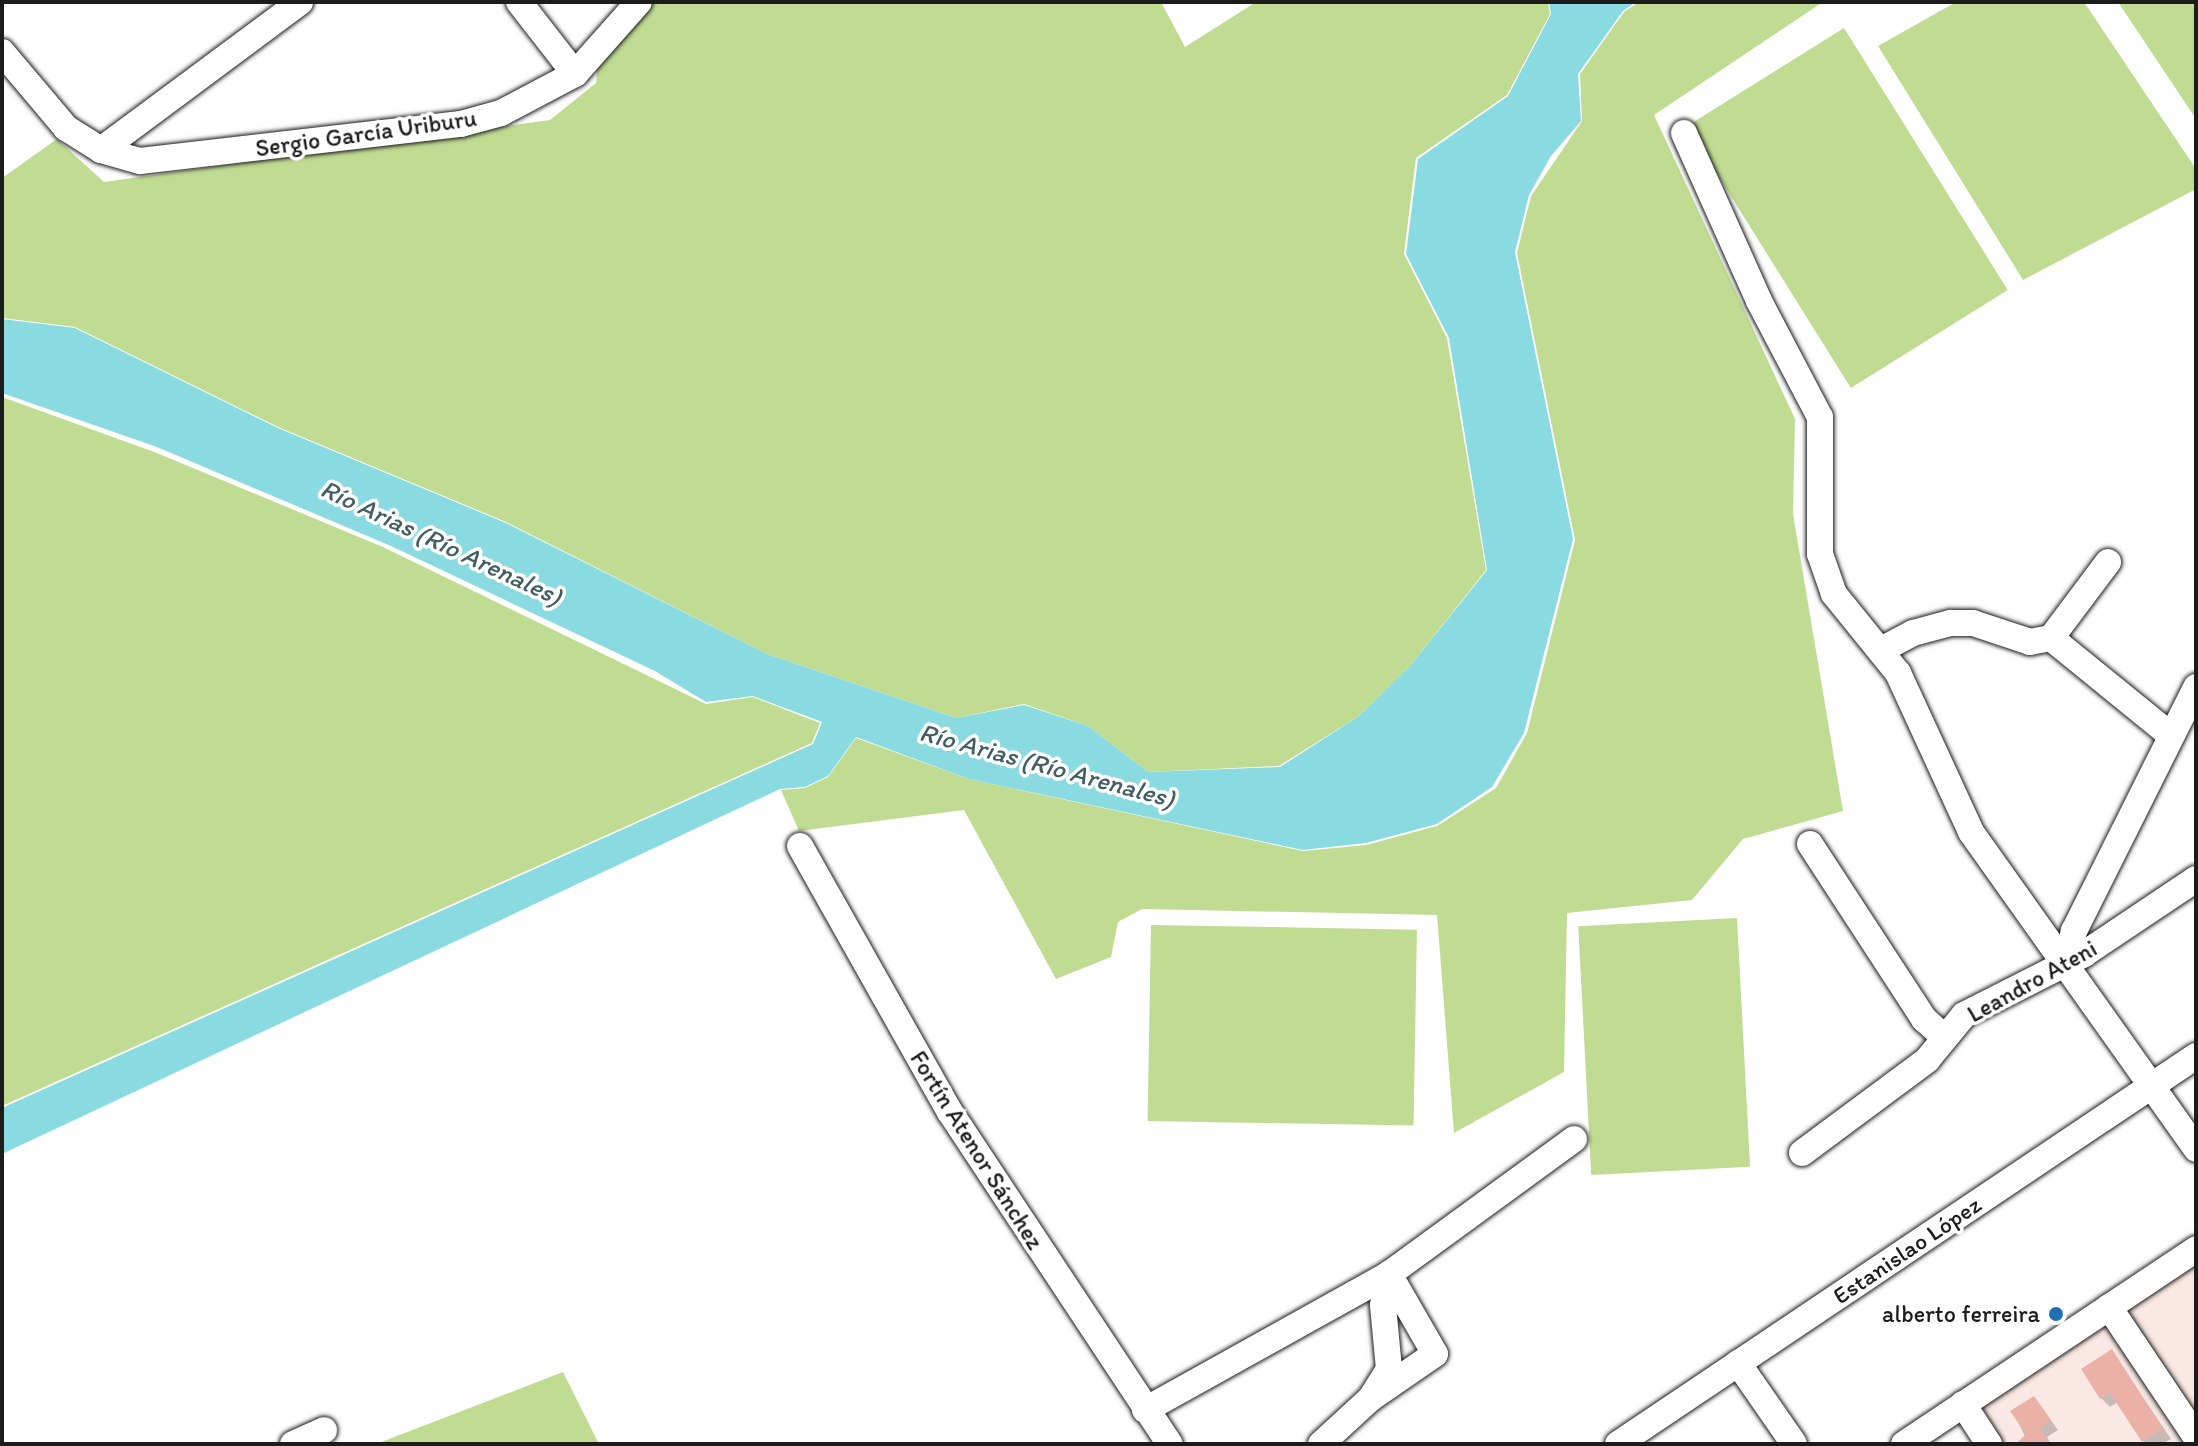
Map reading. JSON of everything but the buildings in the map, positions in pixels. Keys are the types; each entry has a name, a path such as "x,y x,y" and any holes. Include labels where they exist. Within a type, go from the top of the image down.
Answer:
{"street":[{"path":"2,52 46,109 101,150 300,2"},
{"path":"519,2 575,74"},
{"name":"Sergio García Uriburu","path":"101,150 140,161 461,124 533,100 575,74 639,2"},
{"path":"1684,133 1759,301 1820,417 1819,532 1825,574 1847,612 1883,649 1971,832 2067,963 2196,1149"},
{"path":"1883,649 1951,623 1973,623 2030,642 2051,638 2108,562"},
{"path":"2051,638 2169,734"},
{"path":"2067,963 2074,931 2169,734 2196,687"},
{"path":"1810,844 1924,1019 1944,1037"},
{"name":"Fortín Atenor Sánchez","path":"800,846 950,1112 1170,1444"},
{"name":"Leandro Ateni","path":"1802,1153 1927,1060 1964,1015 2067,963 2196,879"},
{"name":"Estanislao López","path":"1618,1444 2196,1056"},
{"path":"1145,1410 1389,1274 1574,1139"},
{"path":"1904,1444 2196,1249"},
{"path":"1371,1398 1389,1369 1383,1305 1389,1274"},
{"path":"1321,1444 1371,1398 1435,1354 1389,1274"},
{"path":"2109,1307 2196,1437"},
{"path":"1738,1363 1794,1444"},
{"path":"1963,1404 1989,1444"},
{"path":"293,1444 324,1430"}],"shaded area":[{"path":"2196,1254 2196,1429 2114,1308"},
{"path":"2109,1311 2196,1444 1993,1444 1967,1405"}],"green space":[{"path":"651,2 1161,2 1185,47 1256,2 1548,2 1550,14 1507,95 1416,158 1404,254 1447,338 1486,570 1410,666 1359,716 1279,766 1148,772 1088,726 1024,704 956,718 767,654 506,522 278,427 75,327 2,318 2,178 57,139 104,182 550,120 596,83 598,62"},
{"path":"1639,2 1823,2 1654,115 1795,419 1793,514 1843,811 1743,839 1692,900 1567,913 1564,1072 1454,1133 1437,915 1142,909 1118,922 1111,957 1056,979 964,810 799,831 781,790 805,788 828,777 856,738 969,779 1303,851 1366,845 1437,826 1496,788 1527,733 1575,540 1517,253 1531,196 1582,121 1580,74 1624,12"},
{"path":"1956,2 2084,2 2196,169 2196,189 2023,280 1878,46"},
{"path":"2118,2 2196,2 2196,119"},
{"path":"1844,28 2008,290 1851,388 1687,126"},
{"path":"2,397 157,453 383,547 706,704 753,697 820,723 812,743 2,1106"},
{"path":"1737,918 1750,1167 1591,1175 1578,926"},
{"path":"1151,925 1417,930 1414,1126 1148,1121"},
{"path":"563,1372 599,1444 376,1444"}],"water":[{"name":"Río Arias (Río Arenales)","path":"1549,2 1636,2 1623,11 1578,74 1581,121 1551,156 1529,195 1515,252 1573,539 1524,733 1492,787 1437,824 1366,843 1303,850 969,779 856,737 828,776 805,787 780,789 2,1154 2,1108 813,744 822,722 753,696 706,702 655,671 391,546 157,447 2,393 2,319 75,328 278,428 506,523 767,654 956,718 1024,705 1088,726 1148,772 1280,767 1359,716 1410,666 1487,570 1449,338 1406,254 1418,159 1508,96 1551,14"}],"place":[{"name":"alberto ferreira","path":"2056,1314"}]}
